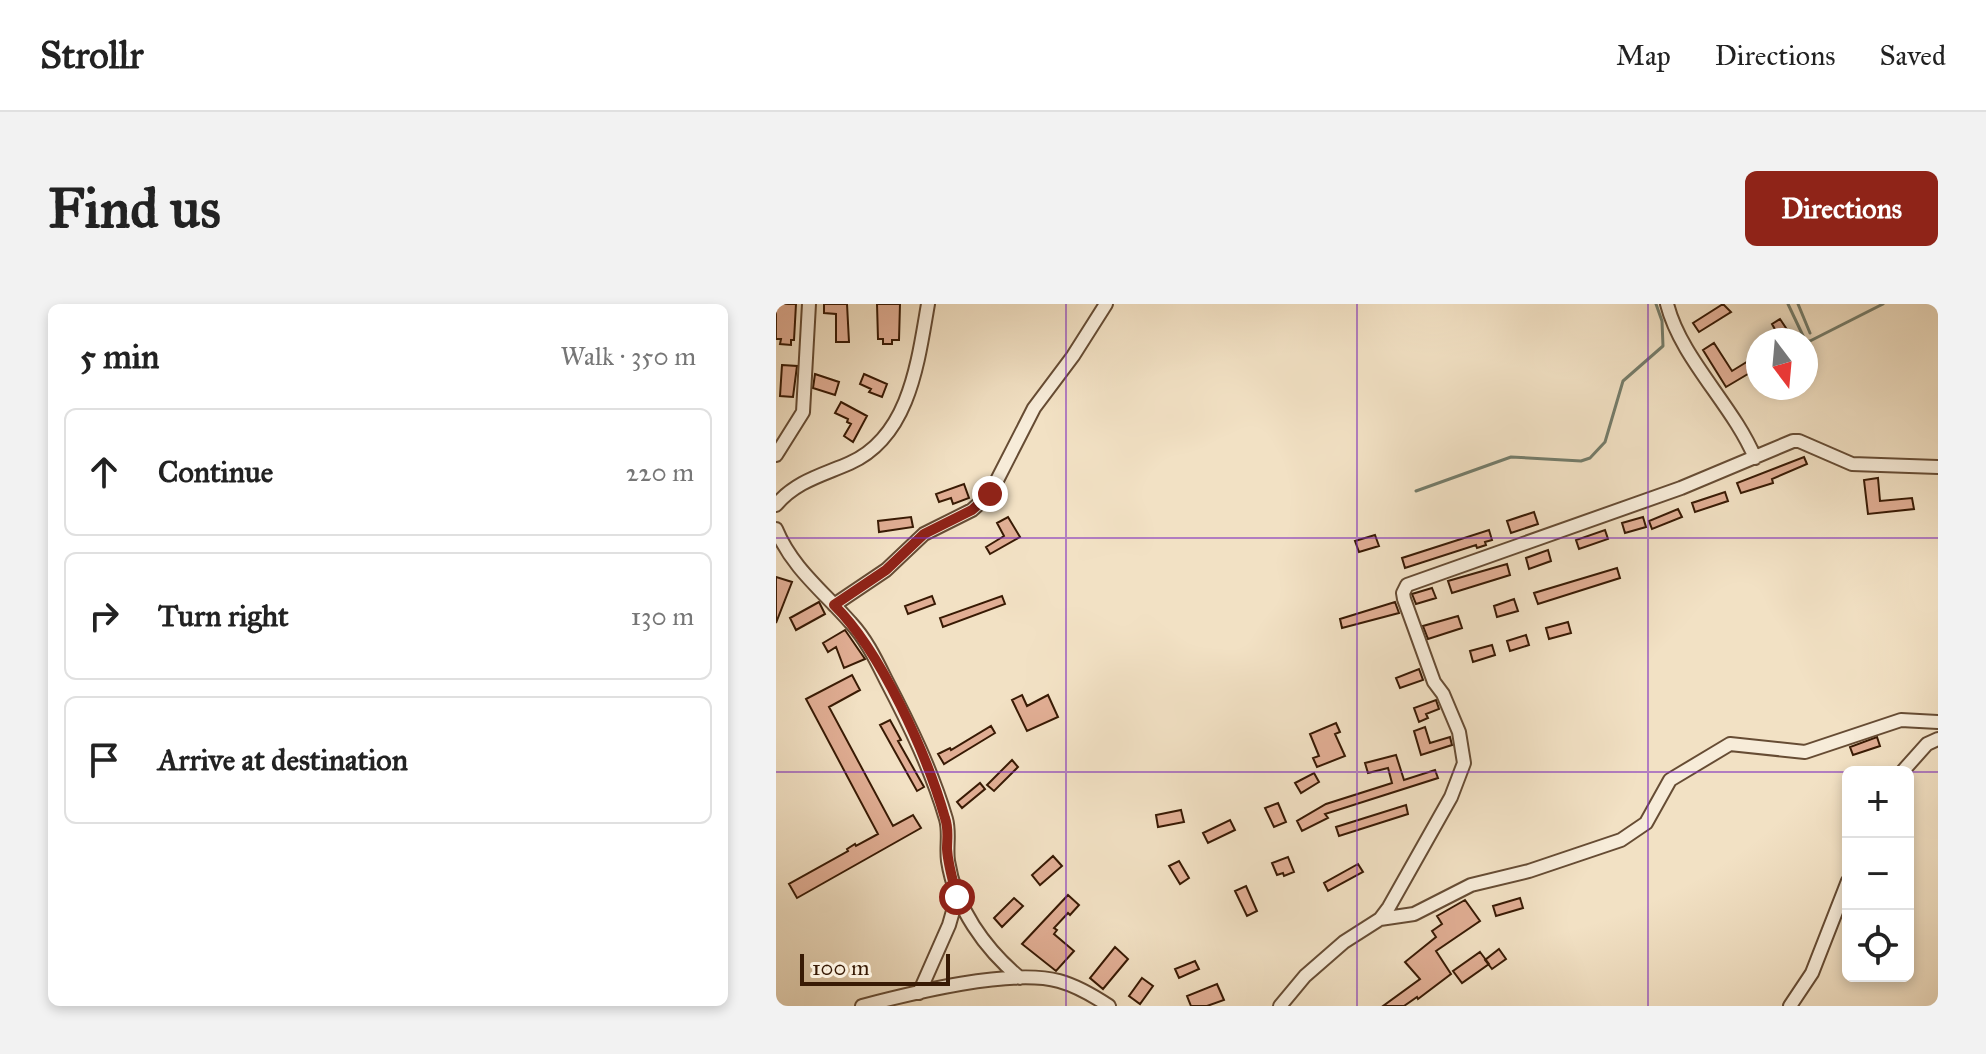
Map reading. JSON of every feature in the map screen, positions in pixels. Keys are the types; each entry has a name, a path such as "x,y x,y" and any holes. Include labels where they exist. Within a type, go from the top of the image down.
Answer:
{"street":[{"path":"776,455 803,412 809,304"},
{"path":"776,505 798,486 859,458 882,440 906,400 928,304"},
{"path":"834,605 886,570 924,534 972,510 990,494 1034,408 1073,356 1106,304"},
{"path":"1667,304 1684,343 1733,417 1755,458"},
{"path":"1280,1006 1305,976 1344,942 1380,919 1451,797 1464,763 1459,732 1419,642 1404,599 1404,588 1799,441 1852,464 1938,467"},
{"path":"776,529 795,563 851,622 871,652 925,763 946,820 948,862 957,897 990,948 1020,978"},
{"path":"1380,919 1414,914 1471,885 1529,871 1621,840 1646,823 1670,780 1730,744 1805,752 1901,720 1938,722"},
{"path":"1907,766 1927,744 1938,739"},
{"path":"1790,1006 1812,973 1842,896"},
{"path":"919,993 942,942 957,897"},
{"path":"862,1006 953,986 1020,978 1059,981 1109,1006"}],"building":[{"path":"776,304 796,304 791,345 780,344 781,339 776,339"},
{"path":"824,304 847,304 849,342 836,342 836,314 824,313"},
{"path":"877,304 900,304 899,340 892,340 892,344 883,344 883,339 878,339"},
{"path":"1723,304 1731,312 1699,332 1693,323"},
{"path":"1780,319 1786,328 1774,328 1772,324"},
{"path":"1714,343 1732,371 1746,362 1746,375 1726,387 1703,350"},
{"path":"782,365 797,366 793,397 780,396"},
{"path":"815,374 839,382 835,395 813,388"},
{"path":"864,374 887,384 882,397 860,384"},
{"path":"841,402 867,416 853,442 844,436 851,424 847,422 848,419 835,413"},
{"path":"1804,457 1807,464 1772,479 1773,483 1741,493 1737,483"},
{"path":"1878,478 1880,501 1912,498 1914,509 1868,514 1864,480"},
{"path":"964,484 969,498 953,504 951,498 939,502 936,494"},
{"path":"1725,492 1728,501 1695,512 1692,503"},
{"path":"1678,509 1682,517 1652,529 1649,521"},
{"path":"1534,512 1538,524 1511,533 1507,521"},
{"path":"911,517 913,527 879,532 878,521"},
{"path":"1008,517 1020,537 990,554 986,547 1004,536 997,523"},
{"path":"1643,517 1646,527 1625,533 1622,523"},
{"path":"1489,530 1492,540 1485,542 1486,545 1477,548 1476,545 1405,568 1402,558"},
{"path":"1605,530 1608,539 1579,549 1576,540"},
{"path":"1375,535 1379,546 1359,552 1355,541"},
{"path":"1548,550 1551,561 1529,569 1526,558"},
{"path":"1507,564 1510,575 1452,593 1448,581"},
{"path":"1617,568 1620,578 1538,604 1534,593"},
{"path":"776,577 792,582 776,623"},
{"path":"1432,588 1436,598 1416,604 1412,594"},
{"path":"932,596 935,604 908,614 905,606"},
{"path":"1002,596 1005,604 943,627 940,618"},
{"path":"1514,599 1518,611 1497,617 1494,606"},
{"path":"819,602 825,614 796,630 790,618"},
{"path":"1395,602 1399,613 1342,628 1340,619"},
{"path":"1458,616 1462,628 1428,639 1423,626"},
{"path":"1568,622 1571,633 1549,639 1546,628"},
{"path":"845,630 865,659 844,668 836,647 828,652 823,643"},
{"path":"1526,635 1529,645 1510,651 1507,641"},
{"path":"1492,645 1495,655 1473,662 1470,651"},
{"path":"1419,669 1423,680 1400,688 1396,678"},
{"path":"852,675 860,690 829,707 893,826 913,815 921,828 797,898 789,884 855,844 878,834 806,699"},
{"path":"1022,695 1027,706 1048,695 1058,717 1027,731 1012,700"},
{"path":"1436,700 1439,709 1426,714 1428,718 1419,722 1414,708"},
{"path":"890,720 924,787 917,791 880,725"},
{"path":"1336,723 1340,732 1335,734 1345,756 1317,767 1313,758 1319,756 1310,734"},
{"path":"991,726 995,733 944,764 938,754 951,750"},
{"path":"1425,727 1430,743 1450,737 1452,745 1421,755 1414,731"},
{"path":"1877,737 1880,746 1853,755 1850,747"},
{"path":"1396,755 1404,780 1435,770 1438,778 1325,814 1328,818 1302,831 1297,821 1326,804 1392,783 1388,768 1368,773 1365,763"},
{"path":"1012,760 1018,767 994,791 987,785"},
{"path":"1314,773 1319,782 1301,793 1295,783"},
{"path":"980,783 985,789 962,808 957,802"},
{"path":"1278,803 1286,822 1274,827 1265,808"},
{"path":"1406,805 1408,814 1339,836 1336,827"},
{"path":"1181,810 1184,822 1158,827 1156,815"},
{"path":"1230,820 1235,830 1208,843 1203,833"},
{"path":"1053,856 1062,866 1040,885 1032,875"},
{"path":"1288,857 1294,872 1277,875 1272,863"},
{"path":"1179,861 1189,878 1180,884 1169,866"},
{"path":"1358,864 1363,872 1328,891 1324,883"},
{"path":"1246,886 1257,911 1247,916 1235,891"},
{"path":"1068,895 1079,905 1054,928 1057,930 1054,934 1074,951 1056,971 1022,944"},
{"path":"1014,898 1023,906 1002,927 994,918"},
{"path":"1520,898 1523,908 1496,916 1493,906"},
{"path":"1465,900 1480,921 1436,951 1451,974 1404,1006 1383,1006 1420,979 1405,962 1436,937 1432,931 1442,924 1437,916"},
{"path":"1115,947 1128,959 1103,989 1090,978"},
{"path":"1499,949 1506,959 1492,969 1485,960"},
{"path":"1480,952 1489,964 1462,983 1453,971"},
{"path":"1195,961 1199,969 1179,978 1175,969"},
{"path":"1142,978 1153,986 1140,1004 1129,996"},
{"path":"1217,984 1224,1000 1207,1006 1191,1006 1187,996"}],"waterway":[{"path":"1416,491 1511,457 1581,461 1590,458 1605,442 1623,381 1663,346 1662,321 1656,304"},
{"path":"1788,304 1799,328"},
{"path":"1798,304 1808,328"},
{"path":"1818,337 1883,304"}],"route":[{"path":"957,897 948,862 946,820 925,763 871,652 851,622 834,605 886,570 924,534 972,510 990,494"}]}
